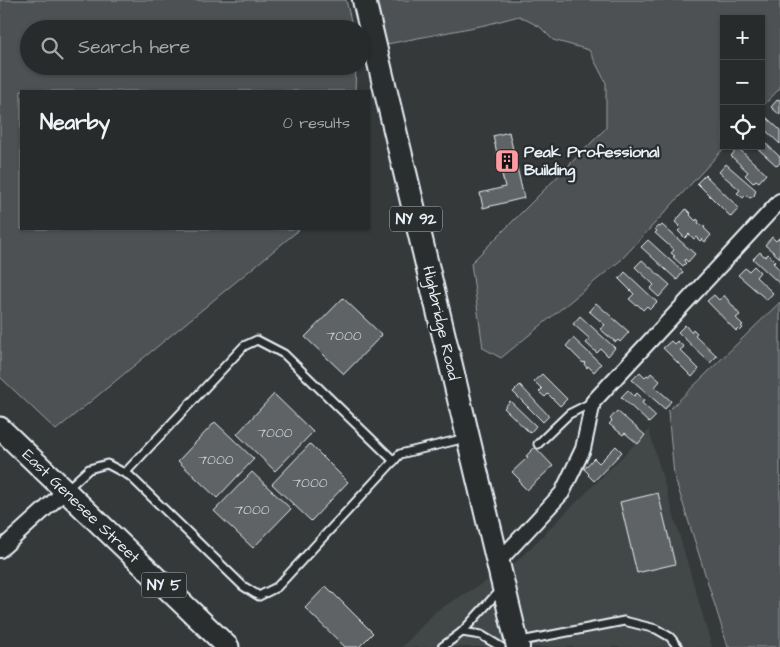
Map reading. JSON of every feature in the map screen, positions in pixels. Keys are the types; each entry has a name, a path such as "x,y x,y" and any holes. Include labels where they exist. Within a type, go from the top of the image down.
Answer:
{"highway":[{"name":"Highbridge Road","path":"364,0 369,20"},
{"name":"Highbridge Road","path":"370,25 504,586 512,645"}],"main road":[{"name":"East Genesee Street","path":"0,428 228,647"}],"street":[{"path":"498,562 562,493 583,449 593,402 780,200"},
{"path":"2,545 65,491"}],"lane":[{"path":"125,473 244,346 257,340 284,354 394,460"},
{"path":"538,444 569,414 593,402"},
{"path":"65,491 89,469 107,464 125,473 243,586 259,596 277,587 400,454 468,437"},
{"path":"442,647 450,644 504,586"},
{"path":"462,632 481,635 512,645 624,620 656,629 670,638 678,647"}],"shaded area":[{"path":"0,0 346,0 351,20 20,20 20,75 356,75 355,90 20,90 20,230 299,230 56,430 0,377"},
{"path":"377,0 780,0 780,88 765,104 765,15 720,15 720,150 722,150 621,260 501,358 483,348 471,263 606,128 606,83 589,50 553,40 540,27 519,16 485,25 387,44"},
{"path":"780,302 780,647 728,647 674,475 668,411"},
{"path":"649,430 712,647 402,647 436,611 513,565"}],"building":[{"path":"778,99 780,100 780,115 771,107"},
{"path":"765,118 780,130 780,144 765,130"},
{"name":"Peak Professional Building","path":"509,132 524,198 483,208 480,193 505,187 493,136"},
{"path":"765,143 780,157 780,163 777,166 759,150 765,150"},
{"path":"736,150 740,150 766,174 759,182 756,180 753,183 745,175 748,172 731,156"},
{"path":"726,164 756,190 754,196 750,198 746,195 743,198 737,193 740,190 719,172"},
{"path":"705,175 739,208 731,217 697,183"},
{"path":"686,209 711,235 705,242 702,239 700,241 696,237 694,239 689,234 685,238 678,231 681,228 675,222"},
{"path":"662,225 695,254 688,262 685,259 686,263 683,266 673,257 675,256 671,253 674,250 655,233 657,231 655,229"},
{"path":"772,237 776,241 780,237 780,258 765,245"},
{"path":"648,240 683,272 677,280 641,247"},
{"path":"760,252 765,257 768,254 775,261 773,263 780,270 780,284 753,259"},
{"path":"642,260 670,285 659,297 650,289 654,285 635,267"},
{"path":"754,266 760,272 756,277 773,293 767,300 738,275 745,268 749,271"},
{"path":"625,272 657,302 650,309 647,306 643,310 629,299 634,294 619,279"},
{"path":"714,295 719,300 724,295 740,315 736,318 743,325 740,331 738,329 736,331 707,301"},
{"path":"343,298 382,335 344,374 305,337"},
{"path":"596,303 629,332 620,342 618,340 616,342 600,329 605,325 589,311"},
{"path":"580,316 615,348 608,356 601,349 597,353 586,343 590,339 573,324"},
{"path":"685,325 691,332 693,329 697,333 695,335 717,356 710,363 678,332"},
{"path":"573,338 601,364 594,372 588,366 587,368 585,363 566,346"},
{"path":"671,341 674,344 677,341 684,347 680,350 699,369 692,377 663,348"},
{"path":"640,372 645,377 651,373 660,381 655,387 671,401 665,409 632,380"},
{"path":"542,374 567,399 560,406 548,394 545,397 539,392 542,389 534,381"},
{"path":"520,385 549,416 543,422 513,392"},
{"path":"628,390 634,396 637,393 644,400 642,403 656,416 649,423 621,397"},
{"path":"274,394 313,432 275,471 237,434"},
{"path":"510,401 536,426 530,433 504,408"},
{"path":"617,411 645,435 638,444 625,433 623,435 609,424 612,421 610,419"},
{"path":"215,422 254,459 217,498 178,461"},
{"path":"310,444 348,482 311,521 272,484"},
{"path":"616,446 622,452 594,481 584,469 594,458 599,463"},
{"path":"535,447 553,466 527,490 512,472 528,457 526,456"},
{"path":"252,472 291,509 253,548 214,511"},
{"path":"658,493 675,564 637,573 620,502"},
{"path":"326,586 373,633 359,647 345,647 305,608"}],"place":[{"name":"Peak Professional Building","path":"507,161"}]}
